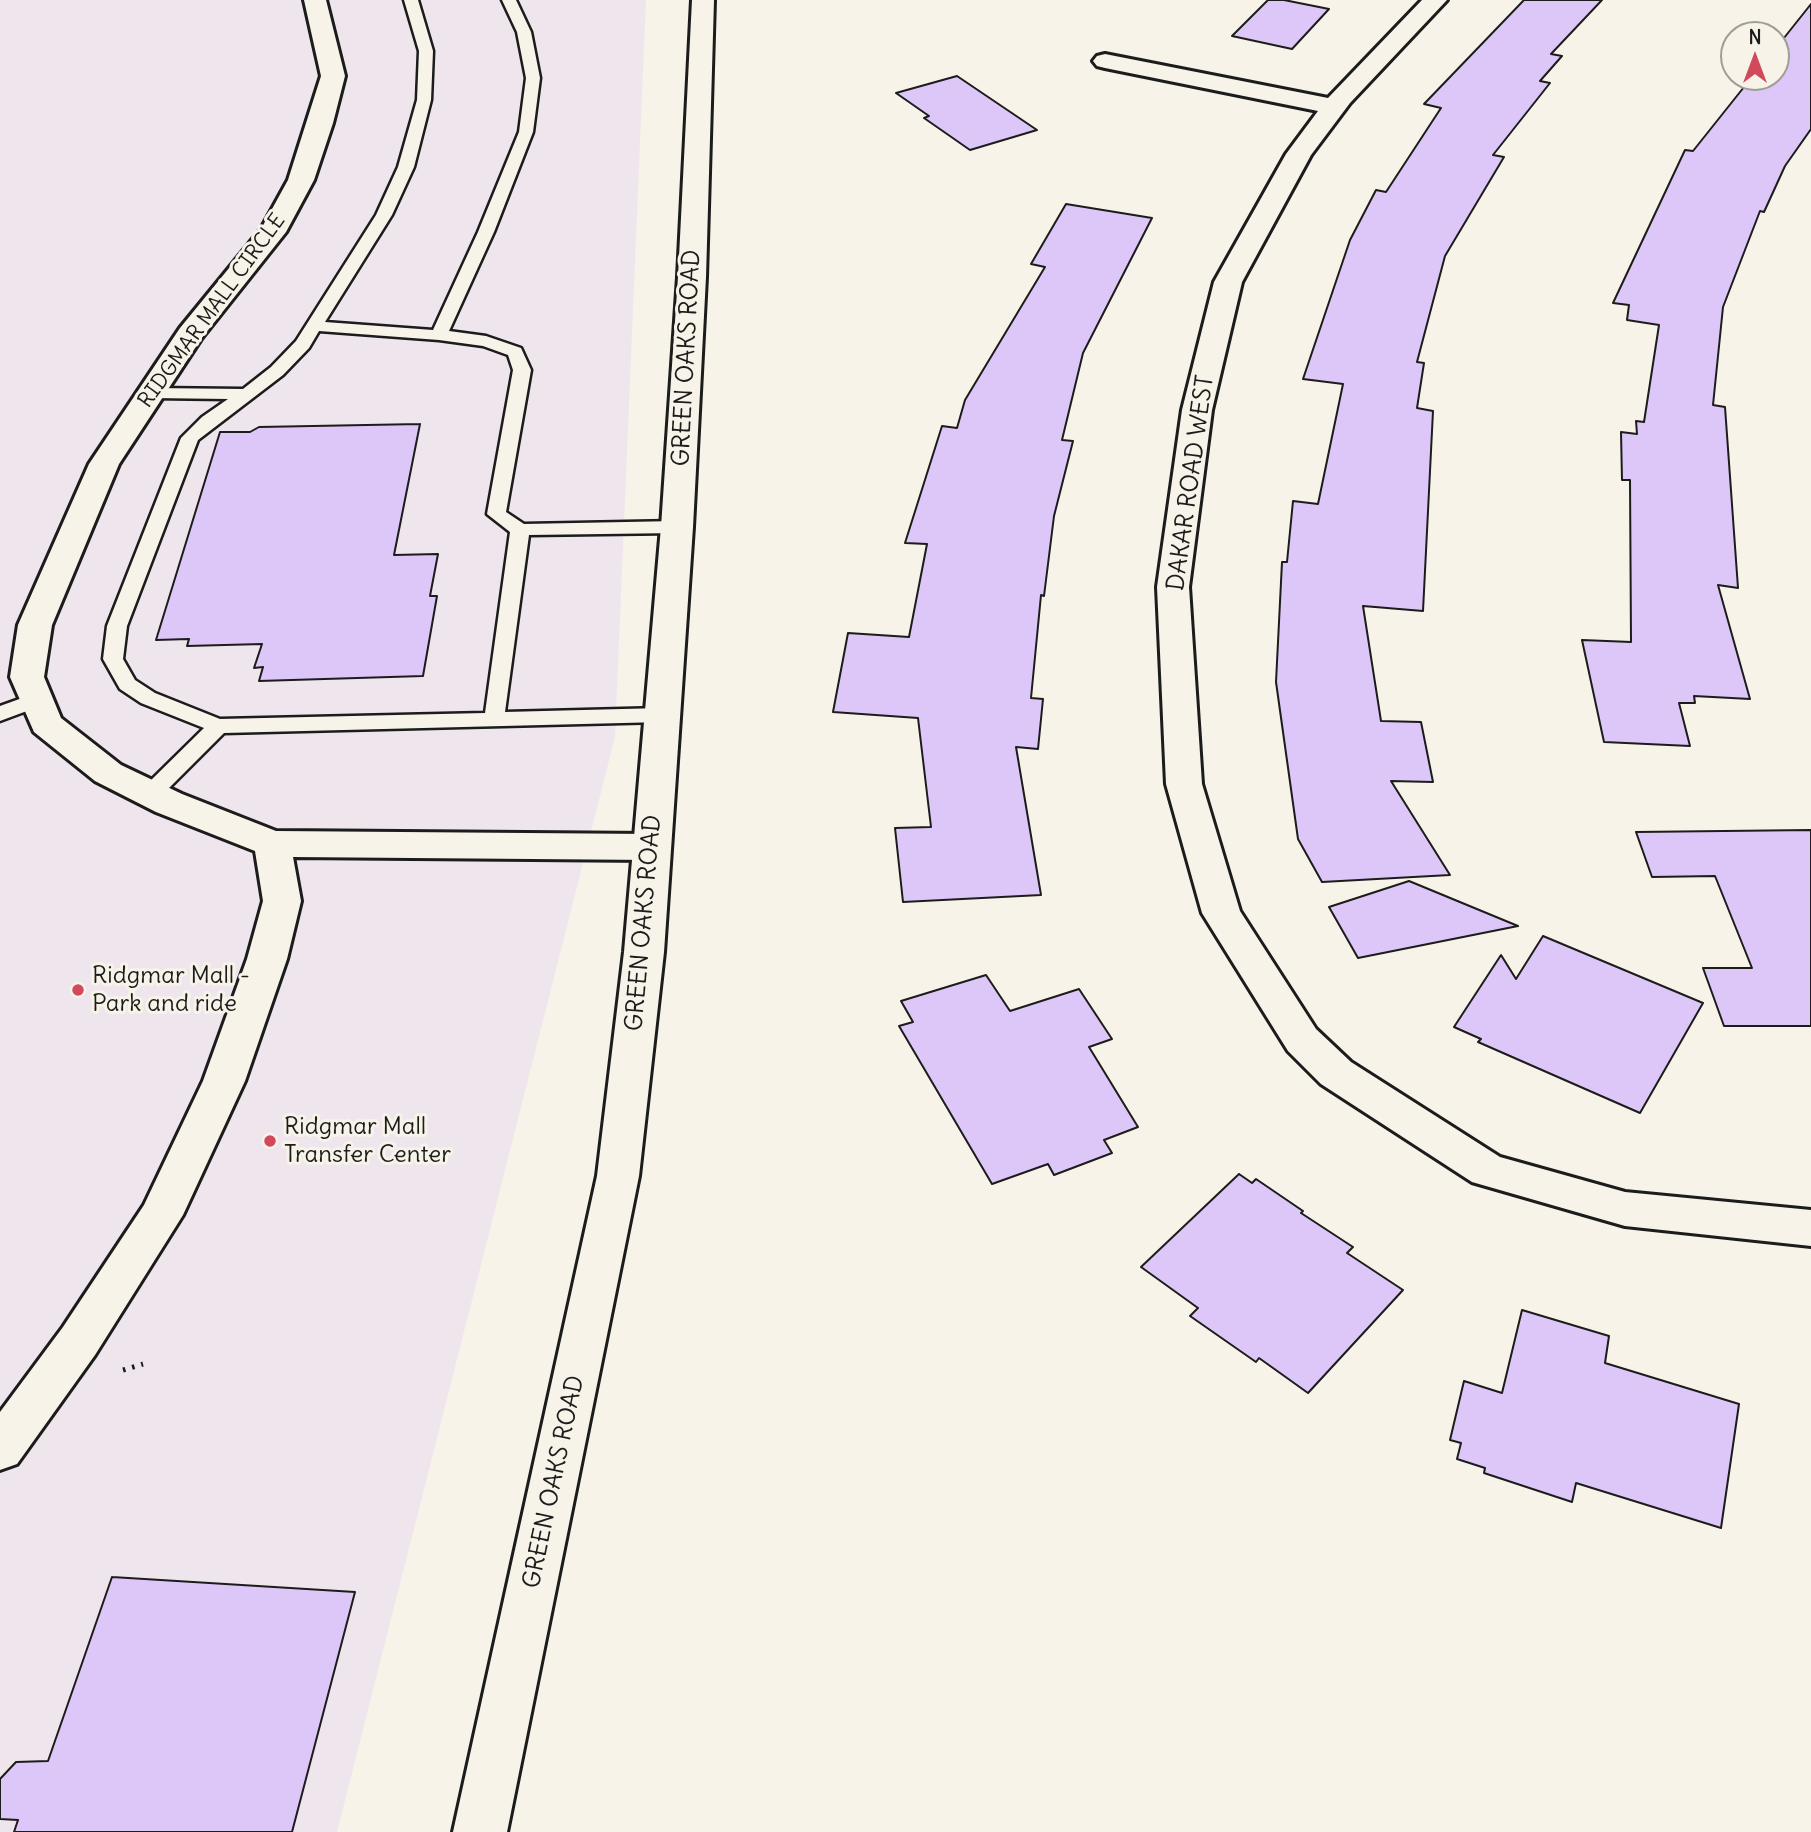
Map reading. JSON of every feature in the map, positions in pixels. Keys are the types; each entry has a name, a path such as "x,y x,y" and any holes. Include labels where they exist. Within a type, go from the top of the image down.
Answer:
{"street":[{"name":"RIDGMAR MALL CIRCLE","path":"272,844 108,774 46,724 27,677 35,625 104,464 190,334 273,232 301,180 321,123 333,76 315,0"},
{"name":"GREEN OAKS ROAD","path":"480,1832 618,1176 644,952 677,527 703,0"},
{"name":"DAKAR ROAD WEST","path":"1436,0 1419,14 1334,107 1299,154 1228,282 1195,423 1173,587 1184,784 1221,913 1302,1040 1336,1073 1487,1170 1625,1209 1811,1228"},
{"path":"1105,61 1334,107"},
{"path":"0,1449 79,1341 161,1215 224,1081 267,959 282,901 272,844 652,847"}],"lane":[{"path":"411,0 426,51 424,100 406,167 384,215 303,344 277,371 208,421 190,438 117,626 113,659 127,684 148,698 218,726 662,715"},
{"path":"439,335 486,232 526,132 533,78 524,32 509,0"},
{"path":"315,326 486,341 515,352 522,370 496,514 520,530 677,527"},
{"path":"152,393 247,394"},
{"path":"494,719 520,530"},
{"path":"0,714 36,701"},
{"path":"150,794 218,726"}],"shaded area":[{"path":"0,0 646,0 615,737 337,1832 0,1832"}],"building":[{"path":"1268,0 1284,0 1329,9 1292,49 1232,36"},
{"path":"1524,0 1602,0 1551,54 1562,56 1540,81 1550,83 1493,155 1504,157 1445,256 1417,362 1424,363 1417,408 1433,411 1423,611 1363,606 1381,721 1421,722 1433,782 1391,781 1450,875 1322,882 1298,839 1276,682 1282,562 1287,562 1293,501 1318,504 1343,384 1303,379 1350,240 1376,190 1386,192 1441,108 1424,104"},
{"path":"1811,4 1811,129 1785,166 1764,212 1760,211 1723,307 1713,405 1725,407 1738,588 1718,585 1750,699 1694,696 1695,703 1679,703 1690,746 1604,742 1582,640 1631,642 1630,480 1622,480 1621,432 1637,434 1636,421 1644,422 1659,325 1627,320 1629,305 1613,303 1685,150 1693,151 1741,91 1790,91 1790,30"},
{"path":"957,76 1037,130 970,150 924,118 929,116 896,93"},
{"path":"1066,204 1152,218 1083,353 1062,440 1073,441 1054,516 1044,596 1041,595 1031,698 1043,699 1038,749 1016,747 1041,895 903,902 895,828 931,827 918,718 833,712 848,633 909,637 927,544 905,543 942,426 957,428 965,400 1045,267 1031,264"},
{"path":"420,424 394,555 438,554 430,596 437,596 423,676 259,681 263,667 254,668 262,644 187,646 189,639 156,640 220,432 250,432 259,427"},
{"path":"1811,830 1811,1026 1724,1026 1703,968 1752,968 1715,876 1652,877 1636,832"},
{"path":"1409,881 1518,926 1358,958 1329,907"},
{"path":"1543,936 1703,1003 1640,1113 1478,1042 1481,1039 1454,1027 1501,955 1516,979"},
{"path":"986,975 1010,1011 1079,989 1112,1039 1089,1047 1138,1127 1104,1140 1112,1153 1054,1175 1048,1164 992,1184 899,1026 913,1022 901,1001"},
{"path":"1239,1174 1252,1183 1256,1179 1303,1211 1301,1213 1353,1247 1347,1253 1403,1290 1308,1393 1259,1358 1256,1362 1190,1316 1198,1308 1141,1267"},
{"path":"1522,1310 1609,1336 1605,1363 1739,1404 1721,1528 1576,1483 1572,1502 1484,1473 1485,1468 1457,1459 1461,1443 1450,1440 1464,1381 1502,1393"},
{"path":"112,1577 355,1592 292,1832 14,1832 18,1820 0,1819 0,1779 16,1762 48,1761"}],"place":[{"name":"Ridgmar Mall - Park and ride","path":"78,990"},
{"name":"Ridgmar Mall Transfer Center","path":"270,1141"}]}
